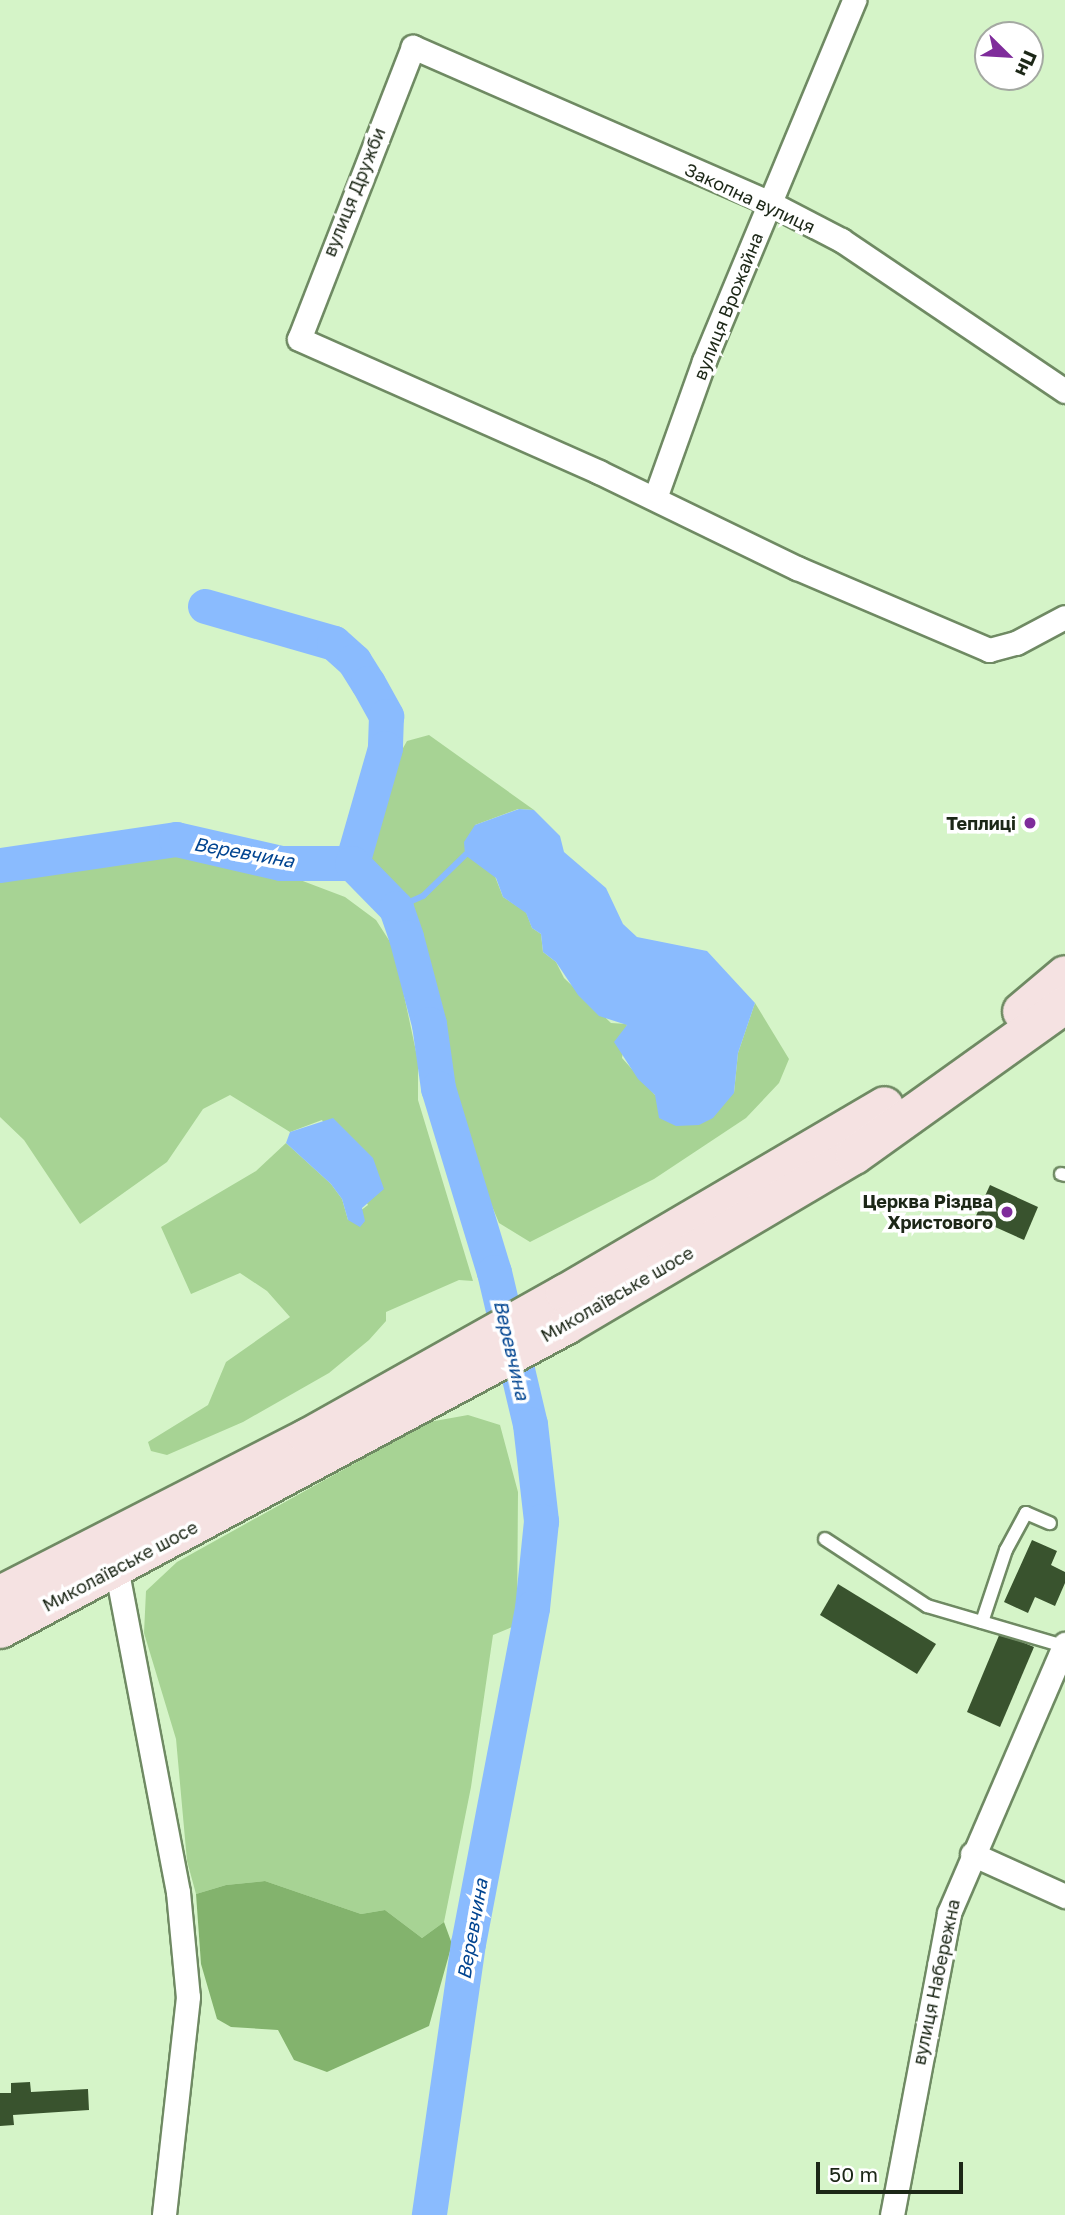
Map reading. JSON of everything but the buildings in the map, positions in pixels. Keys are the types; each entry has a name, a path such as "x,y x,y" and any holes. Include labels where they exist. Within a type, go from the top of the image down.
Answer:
{"main road":[{"name":"Миколаївське шосе","path":"565,1309 975,1044 1065,974"},
{"name":"Миколаївське шосе","path":"0,1629 116,1567 565,1309 854,1155 1065,1004"},
{"name":"Миколаївське шосе","path":"0,1594 307,1437 459,1369"}],"street":[{"name":"вулиця Врожайна","path":"655,498 705,361 853,0"},
{"name":"Закопна вулиця","path":"413,47 770,203 841,240 1065,391"},
{"name":"вулиця Дружби","path":"413,47 299,339 655,498"},
{"path":"655,498 797,568 989,650 1016,643 1065,617"},
{"path":"116,1567 178,1892 188,1997 164,2215"},
{"name":"вулиця Набережна","path":"892,2215 943,1937 972,1854 1064,1645"},
{"path":"972,1854 1065,1896"}],"lane":[{"path":"982,1622 1006,1550 1026,1513 1050,1523"},
{"path":"825,1539 927,1606 1064,1645"}],"green space":[{"path":"429,735 534,810 518,809 475,825 503,897 526,912 532,928 541,934 543,952 556,962 564,978 611,1023 627,1024 622,1058 655,1095 734,1093 738,1053 755,1003 789,1059 779,1083 746,1118 654,1179 530,1242 499,1223 457,1122 415,921 399,897 378,887 366,871 365,858 389,773 407,741"},
{"path":"125,842 279,872 345,897 376,920 394,948 418,1061 418,1100 473,1281 459,1280 386,1312 386,1321 369,1340 329,1373 243,1422 167,1455 151,1451 148,1442 208,1405 226,1362 290,1317 267,1291 240,1273 191,1294 161,1227 256,1171 286,1143 331,1184 342,1199 348,1220 368,1205 322,1120 290,1132 230,1095 203,1109 167,1162 80,1224 24,1140 0,1117 0,859"},
{"path":"468,1415 500,1425 518,1492 517,1625 493,1635 471,1787 444,1922 422,1938 385,1910 361,1914 265,1881 226,1885 196,1894 187,1861 176,1739 144,1633 146,1591 177,1562 429,1422"},
{"path":"265,1881 361,1914 385,1910 422,1938 444,1922 452,1944 429,2026 327,2072 294,2060 278,2030 231,2027 217,2019 201,1964 196,1894 226,1885"}],"water":[{"path":"519,809 534,810 560,836 564,852 606,888 623,924 637,937 707,951 755,1003 738,1053 734,1093 713,1118 699,1125 676,1126 659,1118 655,1095 638,1079 614,1042 627,1025 599,1016 578,995 556,962 543,952 541,934 532,928 526,913 503,897 496,878 465,855 464,842 475,825"},
{"path":"333,1118 373,1158 384,1189 362,1208 365,1221 360,1227 348,1220 342,1199 331,1184 286,1143 290,1132"}],"waterway":[{"path":"205,606 334,643 354,661 368,683 386,716 385,748 352,863"},
{"name":"Веревчина","path":"0,865 176,839 281,863 352,863 396,908 406,937 429,1024 438,1088 494,1272 530,1424 541,1521 532,1608 468,1943 429,2215"},
{"path":"396,908 423,896 465,855"}],"place":[{"name":"Теплиці","path":"1030,823"},
{"name":"Церква Різдва Христового","path":"1007,1212"}]}
